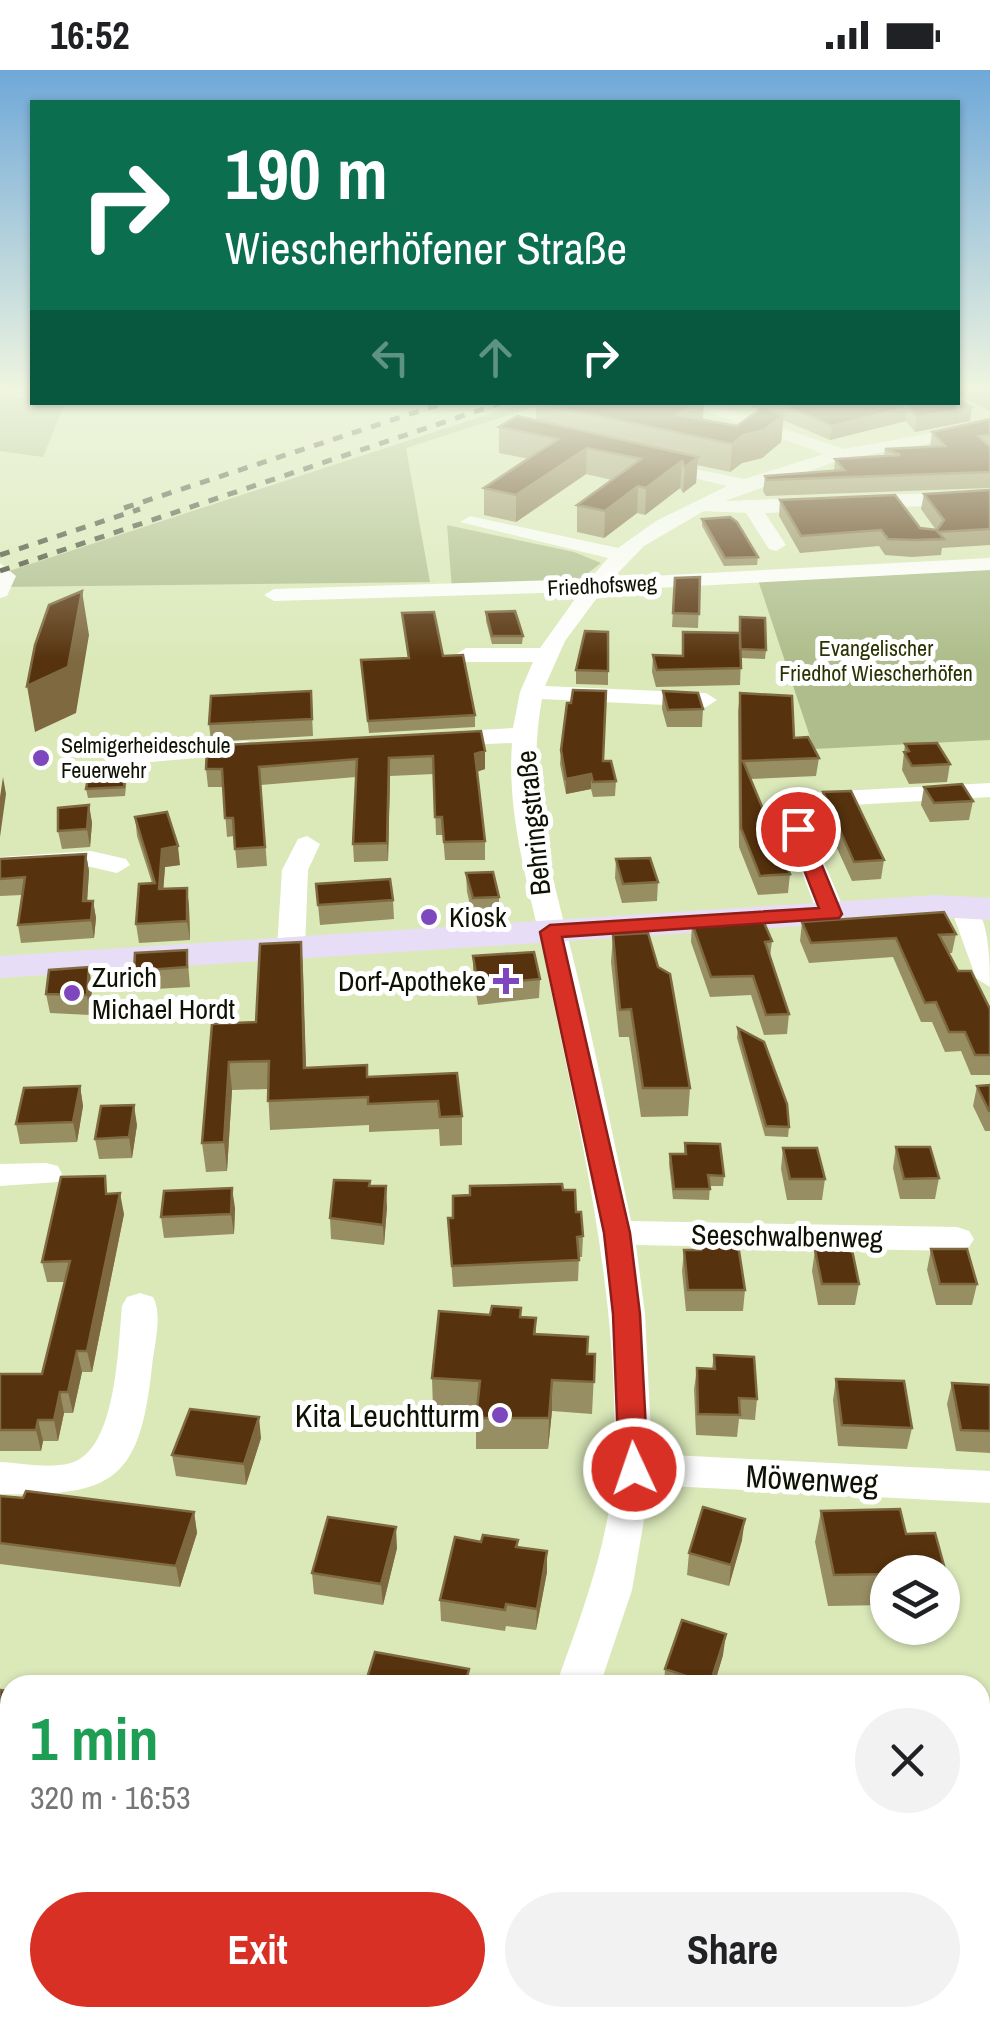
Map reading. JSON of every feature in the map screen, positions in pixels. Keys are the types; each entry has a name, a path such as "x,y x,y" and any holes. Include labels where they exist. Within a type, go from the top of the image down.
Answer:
{"street":[{"path":"718,478 742,484"},
{"name":"Behringstraße","path":"581,1675 611,1590 634,1469 627,1314 617,1233 550,932 542,915 525,793 524,735 531,692 554,635 622,555 656,529 760,478"},
{"path":"701,505 752,508 990,497"},
{"path":"900,501 918,526"},
{"path":"752,508 776,545"},
{"path":"470,522 622,555"},
{"name":"Friedhofsweg","path":"274,595 596,586 990,564"},
{"path":"0,569 6,576 0,592"},
{"path":"466,655 544,656"},
{"path":"531,692 706,700"},
{"path":"410,740 524,735"},
{"path":"116,758 277,746"},
{"path":"832,914 786,801 990,790"},
{"path":"292,948 294,870 308,844"},
{"path":"0,865 91,858 117,865"},
{"path":"0,967 977,907 990,978"},
{"path":"0,1175 46,1174"},
{"name":"Seeschwalbenweg","path":"617,1233 958,1239"},
{"path":"0,1478 77,1478 104,1466 120,1442 140,1306"},
{"name":"Möwenweg","path":"634,1469 990,1488"}],"green space":[{"path":"293,478 411,478 430,582 0,587 0,574"},
{"path":"447,525 574,552 601,563 575,583 452,589"},
{"name":"Evangelischer Friedhof Wiescherhöfen","path":"990,568 990,740 814,749 758,580"}],"building":[{"path":"499,478 541,478 516,495 484,488"},
{"path":"614,478 659,478 646,488 638,486 605,511 577,505"},
{"path":"990,490 990,529 938,532 944,539 888,539 881,530 801,536 780,500 895,495 920,528 937,530 944,520 924,494"},
{"path":"730,517 758,557 725,558 702,519"},
{"path":"700,577 699,614 673,613 675,578"},
{"path":"82,591 68,667 27,686 35,645 49,605"},
{"path":"515,611 523,636 492,636 486,612"},
{"path":"434,612 443,656 463,655 475,715 368,721 361,660 409,658 402,613"},
{"path":"740,617 765,618 766,650 740,649"},
{"path":"585,631 608,632 608,671 576,670"},
{"path":"683,632 740,633 741,668 657,670 653,655 683,656"},
{"path":"573,690 606,691 603,761 611,761 616,781 593,782 591,774 566,779 561,750 567,703 571,703"},
{"path":"311,691 312,719 209,724 211,696"},
{"path":"663,691 698,693 703,709 668,710"},
{"path":"740,693 792,696 794,738 808,737 819,758 743,761 790,874 760,876 741,828"},
{"path":"481,731 485,751 475,754 485,841 444,842 442,817 435,817 433,756 389,758 387,843 353,844 357,759 259,767 265,847 235,849 233,818 225,818 222,769 206,769 207,746"},
{"path":"937,743 950,764 912,766 904,752 909,751 905,744"},
{"path":"125,767 124,787 86,789 90,768"},
{"path":"962,784 973,801 934,803 924,787"},
{"path":"851,791 884,860 854,862 823,792"},
{"path":"89,805 87,829 58,831 58,808"},
{"path":"167,812 178,846 162,849 159,889 187,888 187,921 136,924 139,884 155,883 135,817"},
{"path":"86,854 83,901 93,901 91,920 18,925 25,877 0,879 0,859"},
{"path":"650,858 658,882 623,884 616,859"},
{"path":"493,872 499,897 473,898 466,873"},
{"path":"390,879 393,900 318,905 316,884"},
{"path":"944,912 956,934 939,935 958,971 971,971 990,1009 990,1055 975,1055 965,1032 949,1032 936,1002 925,1003 896,938 811,943 802,922"},
{"path":"708,917 762,918 772,941 765,942 789,1014 766,1015 753,976 711,977 692,923 710,922"},
{"path":"648,933 658,967 670,974 690,1088 643,1088 631,1009 620,1010 613,935"},
{"path":"301,942 304,1068 367,1065 367,1077 457,1073 462,1116 440,1117 438,1101 368,1104 368,1097 268,1101 269,1061 229,1062 224,1142 202,1143 212,1024 256,1022 260,944"},
{"path":"187,950 187,967 134,971 135,953"},
{"path":"534,952 540,979 478,985 473,956"},
{"path":"89,967 87,995 46,994 49,970"},
{"path":"738,1028 764,1042 787,1104 789,1127 766,1126"},
{"path":"990,1085 990,1111 989,1111 977,1086"},
{"path":"80,1086 73,1122 16,1124 24,1088"},
{"path":"134,1105 129,1137 95,1139 101,1106"},
{"path":"685,1143 720,1144 724,1176 708,1175 710,1189 674,1189 670,1154 686,1154"},
{"path":"896,1147 930,1147 939,1178 904,1179"},
{"path":"783,1148 817,1148 825,1179 790,1179"},
{"path":"105,1176 106,1194 120,1193 87,1351 77,1351 68,1392 60,1392 54,1420 38,1420 36,1430 0,1430 0,1374 42,1374 70,1261 42,1262 61,1177"},
{"path":"334,1180 370,1181 369,1186 386,1186 383,1225 330,1218"},
{"path":"562,1184 563,1190 575,1190 576,1212 581,1212 579,1260 452,1266 448,1218 453,1218 453,1196 470,1195 470,1186"},
{"path":"232,1188 231,1214 161,1217 164,1191"},
{"path":"700,1238 737,1238 745,1290 688,1290 684,1250 701,1250"},
{"path":"931,1249 967,1249 977,1284 940,1284"},
{"path":"815,1250 852,1250 859,1284 822,1284"},
{"path":"492,1306 521,1308 520,1317 536,1318 534,1334 588,1337 587,1354 595,1354 594,1382 552,1380 549,1418 476,1418 480,1381 432,1378 439,1311 490,1315"},
{"path":"714,1355 754,1357 757,1399 739,1398 740,1415 698,1414 697,1368 715,1369"},
{"path":"836,1379 904,1381 912,1428 842,1425"},
{"path":"952,1383 990,1385 990,1431 961,1430"},
{"path":"190,1409 259,1417 244,1464 172,1455"},
{"path":"26,1491 194,1512 176,1566 0,1543 0,1496 23,1498"},
{"path":"703,1507 745,1519 731,1565 689,1553"},
{"path":"900,1509 906,1534 935,1533 941,1555 870,1555 870,1574 834,1575 821,1511"},
{"path":"328,1517 396,1527 381,1584 312,1573"},
{"path":"483,1535 518,1540 516,1547 547,1551 537,1609 506,1604 505,1610 440,1600 455,1537 481,1542"},
{"path":"682,1620 726,1634 713,1675 683,1675 665,1669"},
{"path":"375,1652 469,1669 468,1675 368,1675"}],"railway":[{"path":"124,508 215,478"},
{"path":"0,571 277,478"},
{"path":"0,555 140,509"}],"place":[{"name":"Selmigerheideschule Feuerwehr","path":"41,758"},
{"name":"Kiosk","path":"429,917"},
{"name":"Dorf-Apotheke","path":"506,981"},
{"name":"Zurich Michael Hordt","path":"72,993"},
{"name":"Kita Leuchtturm","path":"500,1415"}],"route":[{"path":"634,1469 627,1314 617,1233 557,949 550,932 832,914 798,829"}]}
